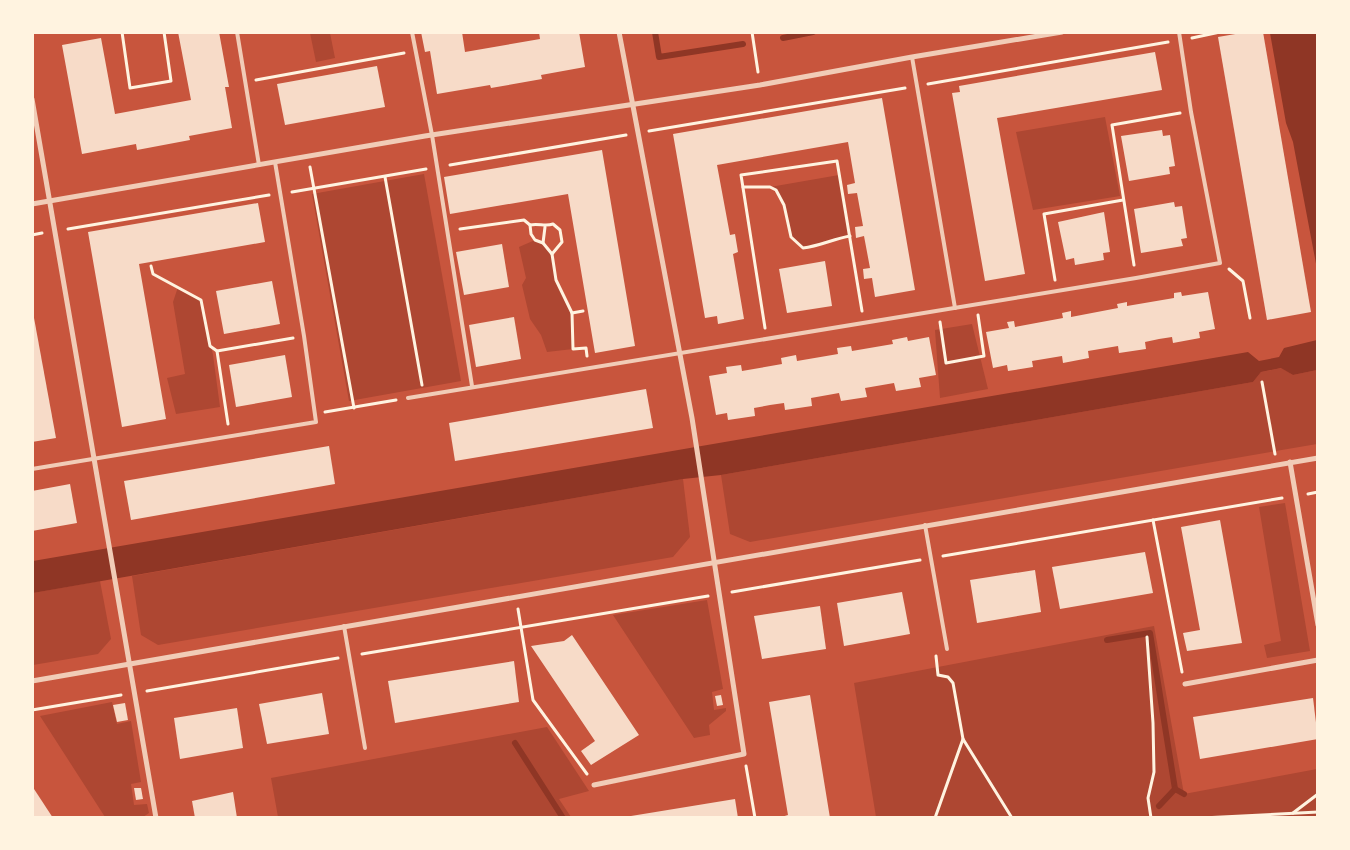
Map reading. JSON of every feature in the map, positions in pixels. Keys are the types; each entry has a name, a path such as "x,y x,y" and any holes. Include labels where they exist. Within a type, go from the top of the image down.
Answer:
{"street":[{"path":"594,785 744,754 692,418 638,133 631,105 619,32"},
{"path":"32,204 432,135 760,85 1062,32"},
{"path":"32,99 156,818"},
{"path":"32,681 1318,458"},
{"path":"1290,462 1318,625"},
{"path":"1185,684 1318,660"}],"lane":[{"path":"237,32 260,165"},
{"path":"412,32 432,135 472,386"},
{"path":"408,398 1220,263 1191,112 1179,32"},
{"path":"912,57 955,308"},
{"path":"32,469 316,422 304,336 275,162"},
{"path":"925,525 947,649"},
{"path":"344,626 365,748"}],"path":[{"path":"122,32 130,88 171,81 164,32"},
{"path":"752,32 760,85"},
{"path":"245,82 415,51"},
{"path":"1136,278 1112,125 1191,112"},
{"path":"308,157 354,408"},
{"path":"762,311 741,175 837,161 864,323"},
{"path":"385,177 424,395"},
{"path":"742,187 770,187 776,190 784,205 791,237 803,248 818,246 850,236"},
{"path":"1057,291 1044,214 1124,200"},
{"path":"447,231 524,220 530,225 531,234 535,240 543,242 552,254 556,280 572,314 573,349"},
{"path":"530,225 537,224 545,227 554,224 560,230 562,242 552,254"},
{"path":"543,242 545,227"},
{"path":"1220,263 1243,281 1250,318"},
{"path":"151,266 153,274 201,300 210,346 217,351 304,336"},
{"path":"938,311 946,363 984,356 976,305"},
{"path":"572,314 583,311"},
{"path":"217,351 230,437"},
{"path":"1262,382 1277,464"},
{"path":"315,414 408,398"},
{"path":"32,710 1318,492"},
{"path":"1154,520 1185,684"},
{"path":"516,596 533,700 594,785"},
{"path":"1148,637 1154,762 1154,772 1148,798 1151,818"},
{"path":"947,649 936,656 938,675 948,676 953,683 964,739 1012,818"},
{"path":"934,818 964,739"},
{"path":"744,754 755,818"},
{"path":"1293,813 1318,794"},
{"path":"1202,818 1318,812"}],"shaded area":[{"path":"310,33 330,33 335,58 316,62"},
{"path":"1270,33 1317,33 1317,269 1293,142 1286,123"},
{"path":"1105,117 1120,196 1033,210 1016,132"},
{"path":"424,174 461,381 349,401 312,194"},
{"path":"839,175 850,236 803,248 791,237 784,205 776,190 770,187"},
{"path":"535,240 543,243 552,254 556,280 572,313 573,349 547,352 541,335 530,319 522,285 526,278 519,247"},
{"path":"178,287 201,300 213,355 220,407 176,414 167,378 185,374 173,302"},
{"path":"972,324 988,389 940,398 935,330"},
{"path":"1317,340 1317,370 1293,375 1281,368 1261,372 1253,382 721,475 683,479 33,593 33,561 1248,352 1259,361 1279,357 1284,348"},
{"path":"1282,368 1293,375 1317,370 1317,444 750,542 730,534 721,475 1253,382 1261,372"},
{"path":"683,479 690,537 673,557 158,645 141,635 132,576"},
{"path":"1285,503 1310,651 1267,658 1264,645 1281,641 1259,507"},
{"path":"100,581 111,639 98,654 33,665 33,593"},
{"path":"707,600 723,689 712,692 714,710 726,708 726,711 709,725 710,735 694,738 613,615"},
{"path":"1154,626 1184,794 1317,769 1317,817 876,817 854,683"},
{"path":"112,702 117,724 131,721 141,782 131,784 134,805 147,804 149,813 143,817 105,817 40,716"},
{"path":"547,727 589,791 559,799 571,817 278,817 271,778"}],"building":[{"path":"178,32 219,32 229,87 225,87 232,128 189,136 190,140 137,150 136,144 82,154 62,45 101,38 115,114 191,100"},
{"path":"421,32 462,32 465,52 540,39 539,32 569,32 570,34 579,32 585,67 541,75 542,79 491,88 490,85 437,94 430,51 425,52"},
{"path":"1247,32 1263,32 1311,312 1267,320 1218,37"},
{"path":"1155,52 1162,90 997,118 1025,274 985,281 952,93 960,92 959,86"},
{"path":"377,66 385,107 285,125 277,84"},
{"path":"882,98 915,290 875,297 872,278 864,279 863,269 870,268 864,236 856,238 855,227 863,226 857,193 848,194 847,185 855,183 848,142 717,165 730,235 735,234 738,252 733,254 744,319 718,324 717,316 705,318 673,134"},
{"path":"1162,130 1163,136 1170,135 1175,166 1169,167 1170,174 1129,181 1121,136"},
{"path":"602,150 635,346 595,353 568,194 450,214 444,177"},
{"path":"1174,202 1175,207 1182,206 1187,238 1181,239 1183,246 1141,253 1134,209"},
{"path":"258,203 265,242 139,264 166,419 122,427 88,232"},
{"path":"1104,212 1110,252 1103,253 1104,260 1075,265 1074,258 1066,260 1058,222"},
{"path":"502,244 509,287 464,295 456,252"},
{"path":"825,261 832,306 787,313 779,269"},
{"path":"272,281 280,324 224,334 216,291"},
{"path":"1181,292 1182,296 1208,292 1215,329 1199,332 1200,338 1173,343 1172,337 1145,342 1146,349 1119,353 1118,346 1088,351 1089,358 1063,363 1062,356 1032,361 1033,367 1008,371 1007,365 993,368 986,332 1009,328 1007,322 1014,321 1015,327 1063,318 1062,313 1071,311 1071,317 1118,308 1117,304 1127,302 1127,306 1174,298 1174,293"},
{"path":"32,307 56,438 32,442"},
{"path":"514,317 521,359 476,367 469,325"},
{"path":"907,337 908,341 929,337 936,375 919,378 921,387 896,391 894,383 865,388 867,397 841,401 839,393 811,398 812,406 785,410 784,403 770,405 754,408 755,416 728,420 727,413 716,415 709,376 727,373 726,367 741,365 742,371 782,364 781,358 796,355 797,361 838,354 837,348 851,346 852,351 893,344 892,340"},
{"path":"285,355 292,397 236,407 229,365"},
{"path":"646,389 653,428 455,461 449,423"},
{"path":"329,446 335,484 131,520 124,481"},
{"path":"70,484 77,523 32,531 32,491"},
{"path":"1220,520 1242,643 1187,651 1183,633 1200,630 1181,527"},
{"path":"1145,552 1153,593 1060,609 1052,567"},
{"path":"1035,570 1041,612 977,623 970,580"},
{"path":"902,592 910,634 844,646 837,603"},
{"path":"820,606 826,649 762,659 754,616"},
{"path":"572,635 639,735 591,765 581,751 595,741 531,646 564,641"},
{"path":"514,661 519,702 395,723 388,681"},
{"path":"322,693 329,734 267,744 259,704"},
{"path":"721,695 723,705 717,706 715,696"},
{"path":"810,695 830,818 778,818 788,815 769,702"},
{"path":"1313,698 1318,739 1200,759 1193,717"},
{"path":"125,703 128,720 117,722 113,705"},
{"path":"237,708 243,748 180,759 174,718"},
{"path":"32,786 36,792 53,818 32,818"},
{"path":"134,788 141,788 143,799 136,800"},
{"path":"233,792 237,818 195,818 192,801"},
{"path":"735,799 738,818 631,818 631,816"}],"waterway":[{"path":"655,32 659,57 743,44"},
{"path":"783,38 813,32"},
{"path":"1107,640 1150,633 1175,789 1159,806"},
{"path":"515,743 563,818"},
{"path":"1175,789 1184,794"}]}
